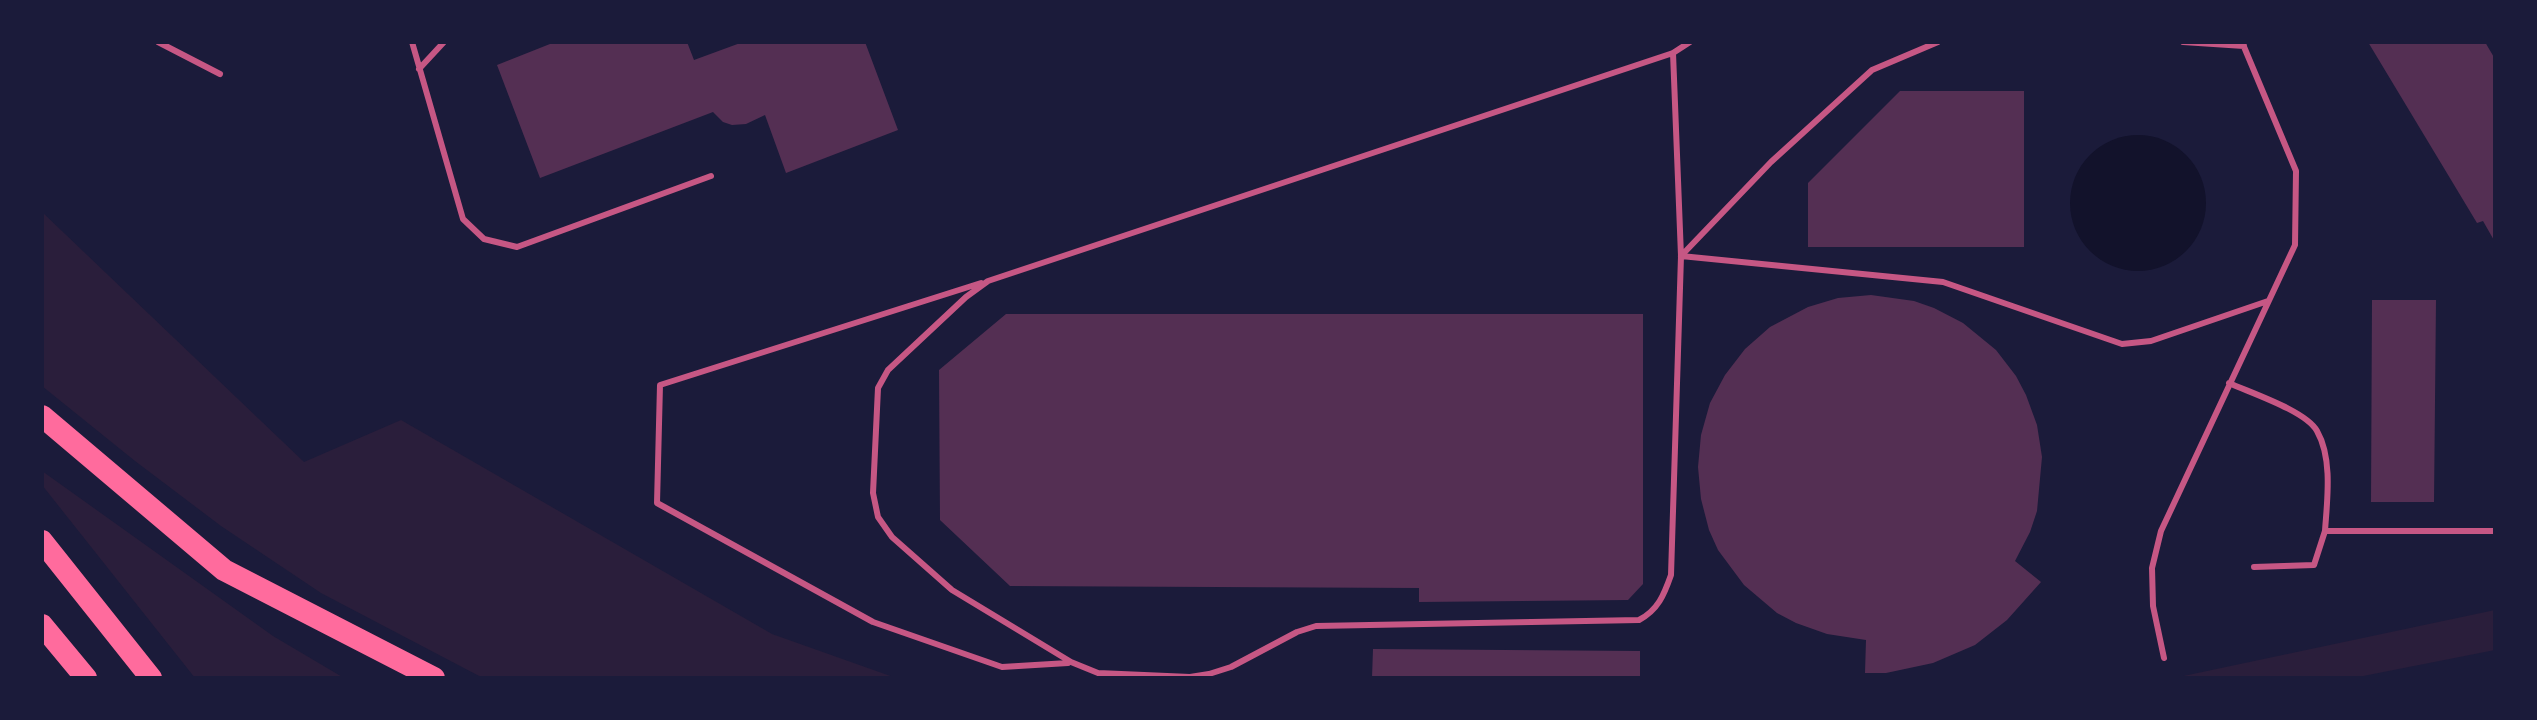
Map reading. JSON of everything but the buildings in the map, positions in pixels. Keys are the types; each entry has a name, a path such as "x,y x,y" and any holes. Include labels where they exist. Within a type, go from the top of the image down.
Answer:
{"highway":[{"path":"42,416 224,570 434,678"},
{"path":"42,541 151,678"},
{"path":"42,625 86,678"}],"lane":[{"path":"158,42 220,74"},
{"path":"412,42 463,219 484,239 517,247 711,176"},
{"path":"419,69 444,42"},
{"path":"1071,662 1002,667 873,622 657,503 660,385 988,281 1673,53 1690,42"},
{"path":"1681,256 1771,162 1872,70 1938,42"},
{"path":"2164,658 2153,606 2152,568 2161,531 2295,245 2296,171 2243,44 2183,42"},
{"path":"988,281 966,297 888,370 878,388 873,493 878,517 892,537 952,590 1071,662 1098,673 1190,677 1231,667 1316,626 1639,620 1652,613 1663,597 1671,575 1681,256 1673,53"},
{"path":"1681,256 1943,282 2122,344 2151,341 2268,301"},
{"path":"2229,383 2289,409 2317,430 2329,472 2325,531 2314,565 2254,567"},
{"path":"2325,531 2495,531"}],"shaded area":[{"path":"2138,135 2164,140 2186,155 2201,177 2206,203 2201,229 2186,251 2164,266 2138,271 2112,266 2090,251 2075,229 2070,203 2075,177 2090,155 2112,140"},
{"path":"42,212 304,462 401,420 772,634 896,678 483,678 321,593 221,526 42,386"},
{"path":"42,471 273,636 344,678 195,678 42,485"},
{"path":"2495,610 2495,650 2353,678 2174,678"}]}
